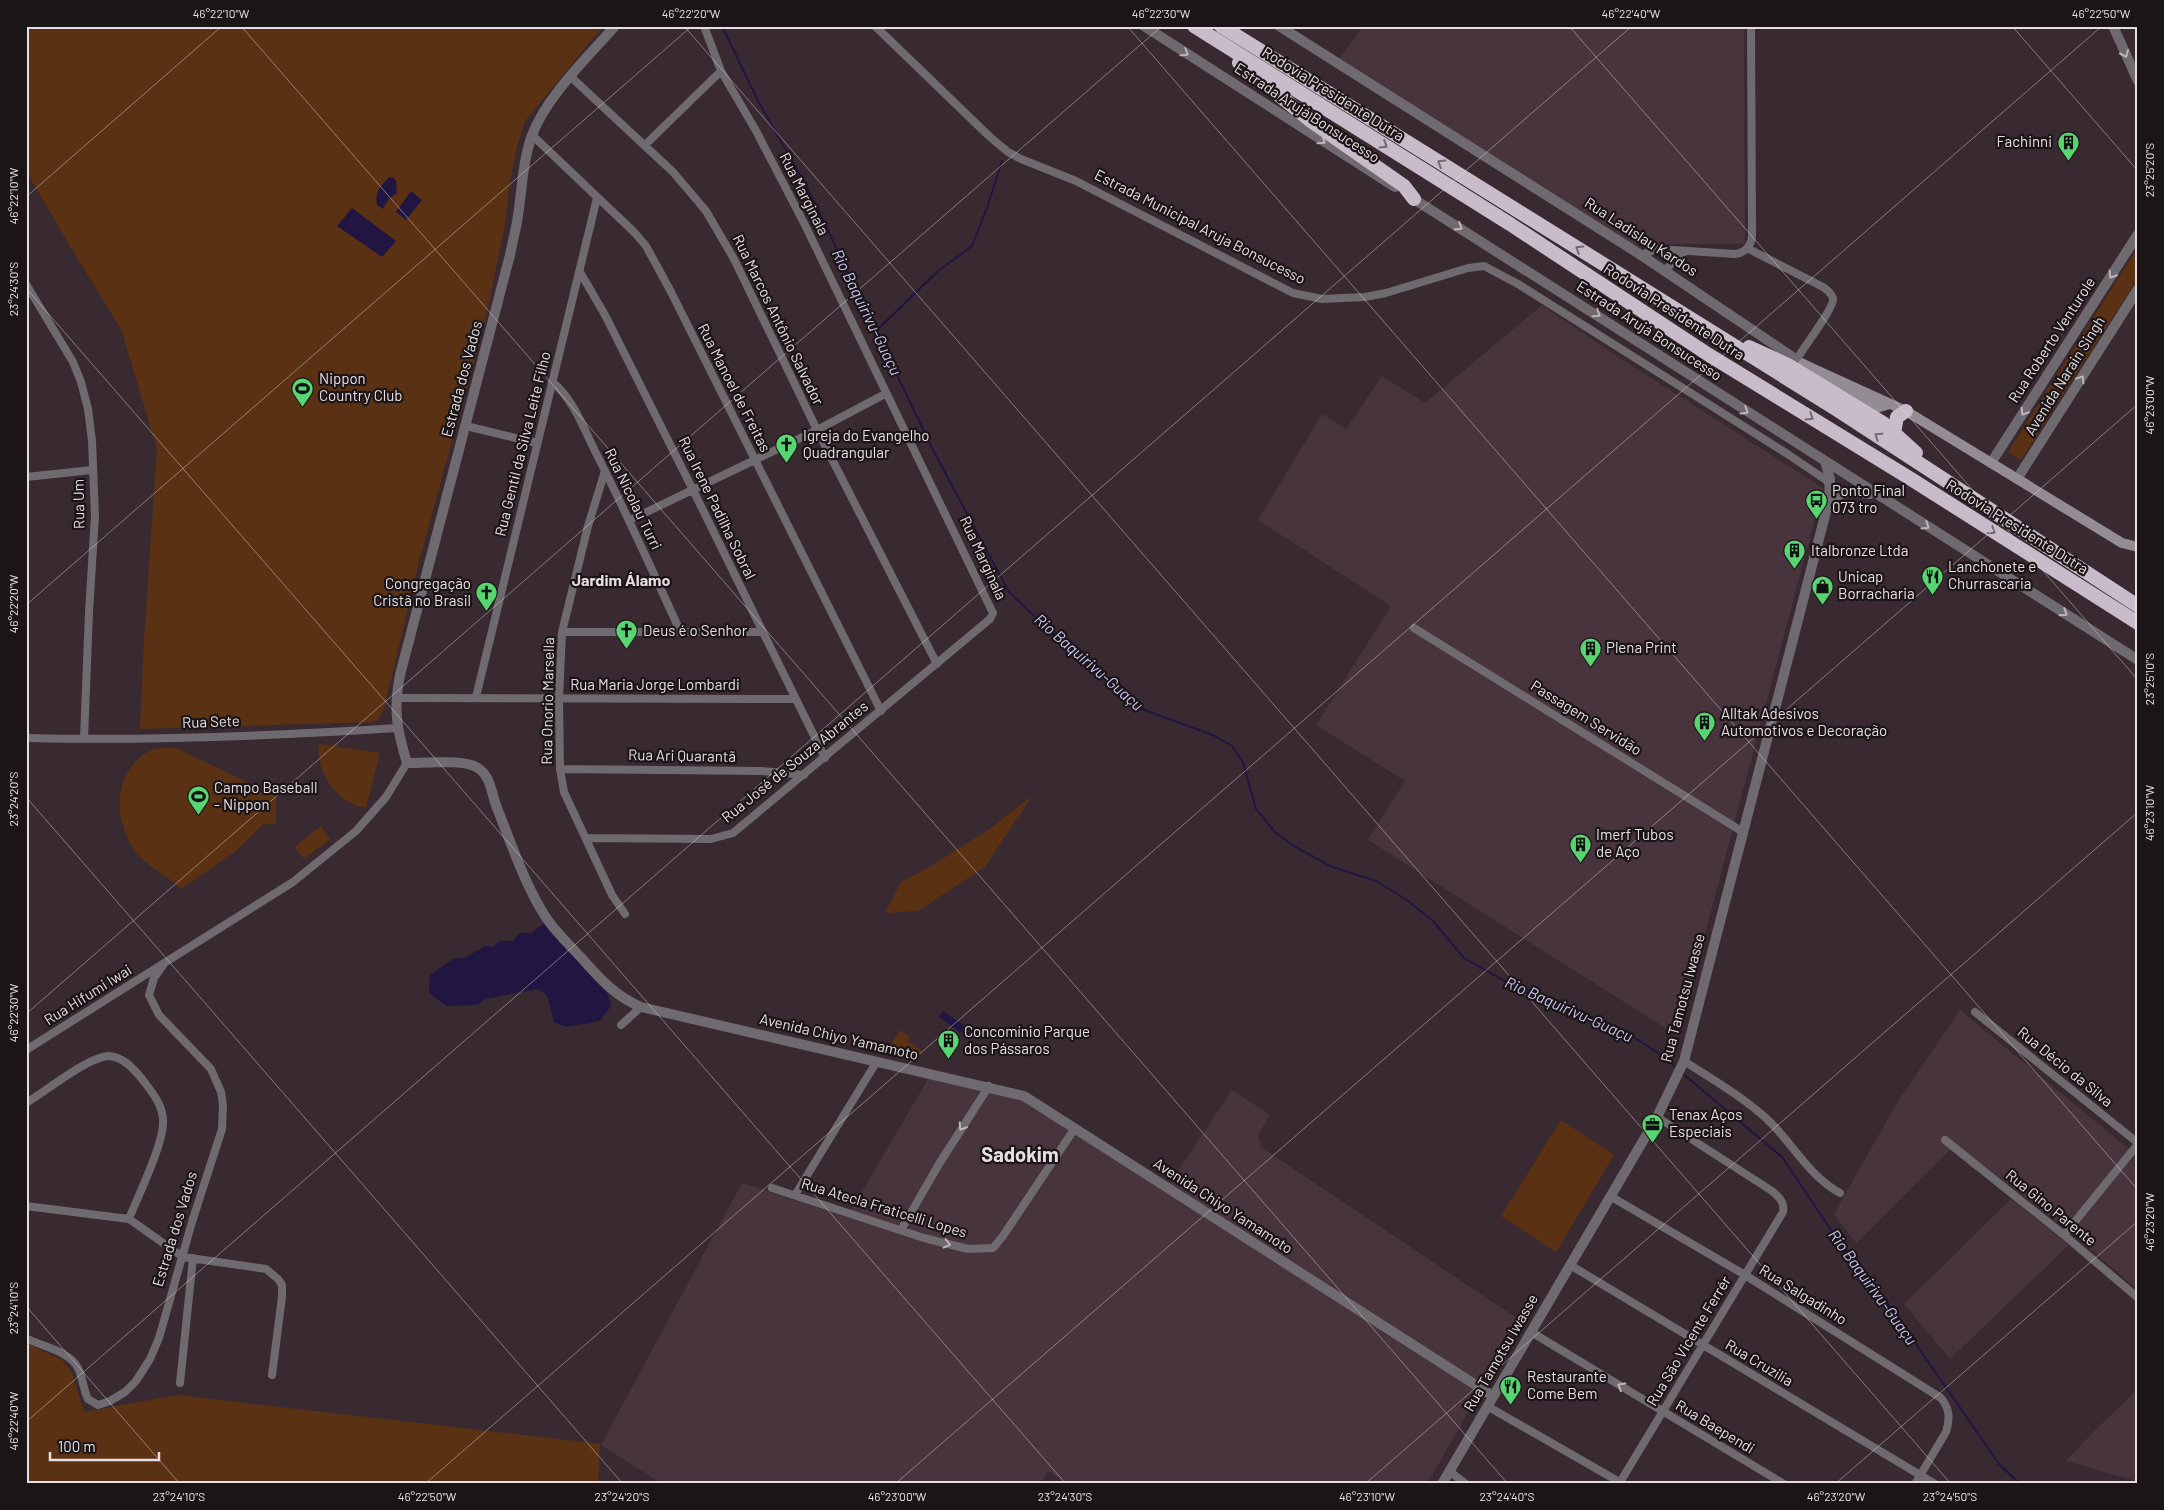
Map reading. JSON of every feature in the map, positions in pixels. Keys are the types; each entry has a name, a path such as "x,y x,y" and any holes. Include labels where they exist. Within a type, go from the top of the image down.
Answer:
{"highway":[{"name":"Rodovia Presidente Dutra","path":"1194,26 1500,218 1709,355 1911,479 2138,623"},
{"name":"Rodovia Presidente Dutra","path":"1222,26 1710,330 1948,481 2138,606"},
{"path":"1236,26 1270,57"},
{"path":"1213,38 1264,84 1348,148 1404,186 1414,199"},
{"path":"1710,330 1771,356 1883,423 1920,457 1937,469 1948,481"},
{"path":"1771,356 1800,361"},
{"path":"1894,433 1897,417 1906,411"}],"main road":[{"path":"1800,361 1826,380 1876,408 1890,404 1906,411 2122,543 2138,547"}],"street":[{"name":"Estrada dos Vados","path":"407,763 397,728 396,698 409,636 510,255 517,221 522,173 532,135 550,102 615,26"},
{"name":"Rua Marginala","path":"704,26 721,71 791,198 885,394 923,466 992,609 990,619"},
{"name":"Estrada Municipal Aruja Bonsucesso","path":"875,26 1008,152 1085,185 1293,293 1322,299 1366,297 1386,293 1468,268 1484,266 1518,284 1786,453 1826,480 1830,486"},
{"name":"Estrada Arujá Bonsucesso","path":"1144,26 1874,494 2138,660"},
{"name":"Rua Ladislau Kardos","path":"1279,26 1665,270 1800,361"},
{"path":"1641,255 1657,249 1734,254 1742,252 1747,248 1752,236 1751,26"},
{"path":"2113,26 2138,81"},
{"path":"645,145 721,71"},
{"name":"Rua Marcos Antônio Salvador","path":"572,77 645,145 692,193 706,211 734,259 817,430 937,664"},
{"name":"Rua Manoel de Freitas","path":"532,135 634,232 646,246 881,711"},
{"name":"Rua Gentil da Silva Leite Filho","path":"476,697 597,198"},
{"name":"Rua Roberto Venturole","path":"1991,463 2138,234"},
{"path":"1747,248 1823,287 1832,294 1833,299 1830,309 1800,361"},
{"path":"1665,270 1684,252"},
{"name":"Rua Irene Padilha Sobral","path":"580,272 604,315 693,490 825,758"},
{"name":"Rua Um","path":"26,284 64,347 81,382 88,409 95,516 84,739"},
{"name":"Avenida Narain Singh","path":"2017,479 2138,289"},
{"name":"Rua Nicolau Turri","path":"552,382 566,395 630,520 681,633"},
{"path":"630,520 817,430 885,394"},
{"path":"466,426 537,443"},
{"name":"Rua Tamotsu Iwasse","path":"1442,1484 1657,1117 1683,1062 1829,500 1830,479 1825,461"},
{"path":"26,477 92,470"},
{"name":"Rua Onorio Marsella","path":"605,471 588,526 562,632 559,698 560,768 564,792 612,895 625,914"},
{"path":"1829,500 1854,491 1874,494"},
{"name":"Rua José de Souza Abrantes","path":"586,838 711,839 733,833 990,619"},
{"name":"Passagem Servidão","path":"1414,628 1743,832"},
{"path":"562,632 762,632"},
{"name":"Rua Maria Jorge Lombardi","path":"396,698 795,699"},
{"name":"Rua Sete","path":"26,738 84,739 314,734 397,728"},
{"name":"Rua Hifumi Iwai","path":"26,1050 278,891 329,854 386,797 407,763"},
{"name":"Avenida Chiyo Yamamoto","path":"407,763 464,764 478,767 483,772 533,895 548,920 604,984 626,1001 641,1007 989,1086 1024,1096 1493,1396"},
{"name":"Rua Ari Quarantã","path":"560,768 761,771 804,775"},
{"name":"Estrada dos Vados","path":"30,1340 68,1357 74,1362 80,1372 86,1395 92,1403 98,1404 110,1402 125,1392 136,1381 150,1360 184,1257 192,1222 218,1144 222,1130 223,1105 218,1080 211,1069 169,1027 153,1005 149,995 150,986 164,964"},
{"path":"621,1025 641,1007"},
{"name":"Rua Décio da Silva","path":"1975,1012 2138,1143"},
{"path":"26,1103 87,1064 107,1056 120,1059 132,1067 159,1103 163,1123 148,1172 129,1219"},
{"path":"795,1195 877,1061"},
{"path":"1683,1062 1756,1110 1770,1122 1822,1182 1840,1193"},
{"path":"901,1230 938,1164 989,1086"},
{"name":"Rua São Vicente Ferrér","path":"1620,1483 1784,1212 1782,1202 1772,1191 1657,1117"},
{"name":"Rua Atecla Fraticelli Lopes","path":"772,1188 901,1230 968,1249 993,1248 1075,1128"},
{"name":"Rua Gino Parente","path":"1945,1140 2064,1235 2138,1298"},
{"path":"2064,1235 2138,1143"},
{"name":"Rua Salgadinho","path":"1610,1196 1745,1275 1941,1398 1946,1404 1950,1417 1946,1432 1915,1484"},
{"path":"26,1206 129,1219 184,1257 266,1269 282,1285 272,1375"},
{"path":"180,1383 193,1258"},
{"name":"Rua Cruzilia","path":"1570,1265 1935,1484"},
{"name":"Rua Baependi","path":"1531,1332 1784,1484"},
{"path":"1487,1406 1620,1483"},
{"path":"1449,1471 1466,1484"}],"shaded area":[{"name":"Nippon Country Club","path":"26,26 603,26 525,121 517,146 510,181 505,224 487,312 419,562 384,709 379,719 374,722 140,729 157,449 121,329 26,171 26,120 28,119 26,117"},
{"path":"1364,26 1744,26 1745,244 1630,244 1338,60"},
{"path":"389,177 393,177 396,181 397,193 388,200 383,209 377,205 376,196 383,183"},
{"path":"411,191 422,200 406,220 396,212"},
{"path":"352,208 396,241 382,257 337,226"},
{"path":"2138,247 2138,278 2021,460 2008,452"},
{"path":"1542,305 1609,351 1823,488 1678,1036 1368,840 1405,781 1316,725 1391,606 1258,520 1322,414 1346,429 1382,376 1425,403"},
{"path":"319,744 380,753 366,808 346,800 331,785 321,766"},
{"name":"Campo Baseball - Nippon","path":"159,748 176,748 276,796 276,824 263,824 236,851 181,889 139,856 127,838 120,813 122,787 126,775 133,764 147,752"},
{"path":"1032,796 985,867 918,911 885,913 901,882 926,869 985,832"},
{"path":"321,826 330,839 304,859 295,847"},
{"path":"545,923 608,994 611,1006 600,1021 566,1027 554,1022 547,995 537,989 485,999 478,1005 446,1006 429,993 430,975 453,959 466,957 485,946 493,947 500,941 513,941 520,933 531,933"},
{"path":"1960,1010 2135,1154 2138,1152 2138,1290 2076,1237 1982,1164 1976,1171 1950,1150 1856,1243 1834,1214 1898,1101"},
{"path":"943,1011 965,1026 961,1033 939,1017"},
{"path":"901,1030 910,1037 908,1041 922,1051 917,1057 903,1047 899,1053 889,1046"},
{"path":"930,1076 1022,1098 1166,1189 1232,1090 1270,1115 1258,1135 1261,1147 1521,1321 1427,1484 1068,1484 1048,1471 1040,1484 662,1484 601,1445 742,1183 847,1217"},
{"path":"1561,1120 1614,1155 1556,1252 1501,1216"},
{"path":"2011,1199 2069,1245 1950,1359 1904,1304"},
{"path":"26,1341 28,1344 62,1360 71,1371 84,1412 177,1395 600,1444 598,1484 26,1484"},
{"path":"2138,1389 2138,1484 2136,1481 2066,1461 2091,1434"}],"waterway":[{"name":"Rio Baquirivu-Guaçu","path":"722,26 758,101 807,187 933,450 1009,592 1068,648 1139,708 1213,735 1232,746 1243,762 1256,809 1275,832 1292,845 1330,866 1376,881 1407,900 1433,921 1464,958 1517,988 1594,1018 1632,1036 1663,1056 1677,1068"},
{"path":"875,332 938,271 972,246 1002,161"},
{"name":"Rio Baquirivu-Guaçu","path":"1682,1073 1782,1157 1857,1269 1882,1295 1999,1464 2020,1484"}],"place":[{"name":"Fachinni","path":"2068,161"},
{"name":"Nippon Country Club","path":"303,407"},
{"name":"Igreja do Evangelho Quadrangular","path":"787,464"},
{"name":"Ponto Final 073 tro","path":"1816,519"},
{"name":"Italbronze Ltda","path":"1795,570"},
{"name":"Lanchonete e Churrascaria","path":"1932,595"},
{"name":"Unicap Borracharia","path":"1822,605"},
{"name":"Congregação Cristã no Brasil","path":"487,612"},
{"name":"Deus é o Senhor","path":"627,650"},
{"name":"Plena Print","path":"1590,667"},
{"name":"Alltak Adesivos Automotivos e Decoração","path":"1705,742"},
{"name":"Campo Baseball - Nippon","path":"198,816"},
{"name":"Imerf Tubos de Aço","path":"1580,863"},
{"name":"Concomínio Parque dos Pássaros","path":"948,1060"},
{"name":"Tenax Aços Especiais","path":"1653,1143"},
{"name":"Restaurante Come Bem","path":"1511,1405"}],"district":[{"name":"Jardim Álamo","path":"621,580"},
{"name":"Sadokim","path":"1020,1155"}]}
